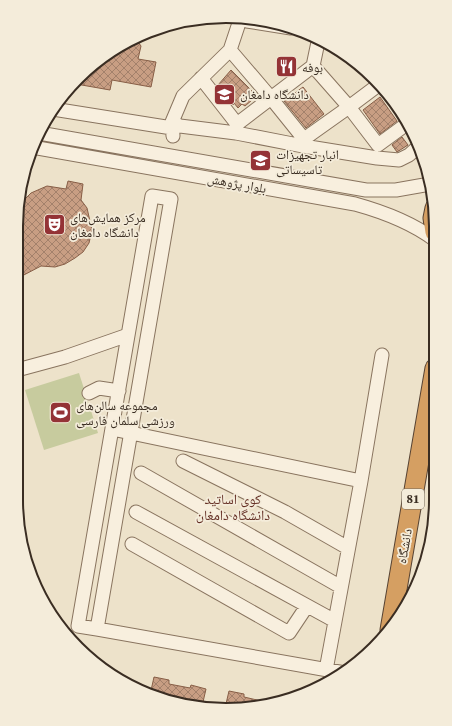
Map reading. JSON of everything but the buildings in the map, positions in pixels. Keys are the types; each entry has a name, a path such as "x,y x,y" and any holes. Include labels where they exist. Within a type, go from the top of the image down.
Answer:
{"highway":[{"name":"دانشگاه","path":"392,617 429,403"}],"street":[{"path":"172,128 183,96 230,50 239,23"},
{"path":"237,128 271,98 313,66 317,45"},
{"path":"230,50 271,98 304,143"},
{"path":"313,66 349,107 378,152"},
{"path":"201,78 237,128"},
{"path":"304,143 375,88"},
{"path":"59,110 172,128 180,126 237,128 304,143 378,152 399,160 414,150"},
{"path":"378,152 404,128"},
{"name":"بلوار پژوهش","path":"45,134 366,190 396,190 425,185"},
{"name":"بلوار پژوهش","path":"38,148 356,204 389,214 429,235"},
{"path":"97,629 171,199 152,196 78,626 335,671"},
{"path":"138,282 140,277 149,275 154,278 156,283 155,292"},
{"path":"23,368 65,358 128,335"},
{"path":"326,670 361,481 382,355"},
{"path":"89,393 99,388 119,391"},
{"path":"112,429 361,481"},
{"path":"184,461 285,512 348,548"},
{"path":"140,473 341,587"},
{"path":"136,512 335,621"},
{"path":"132,544 289,633 307,606"}],"green space":[{"name":"مجموعه سالن‌های ورزشی سلمان فارسی","path":"79,373 98,433 44,450 25,390"}],"place":[{"name":"بوفه","path":"286,67"},
{"name":"دانشگاه دامغان","path":"224,94"},
{"name":"انبار تجهیزات تاسیساتی","path":"261,161"},
{"name":"مرکز همایش‌های دانشگاه دامغان","path":"54,224"},
{"name":"مجموعه سالن‌های ورزشی سلمان فارسی","path":"61,412"}],"district":[{"name":"کوی اساتید دانشگاه دامغان","path":"233,508"}]}
